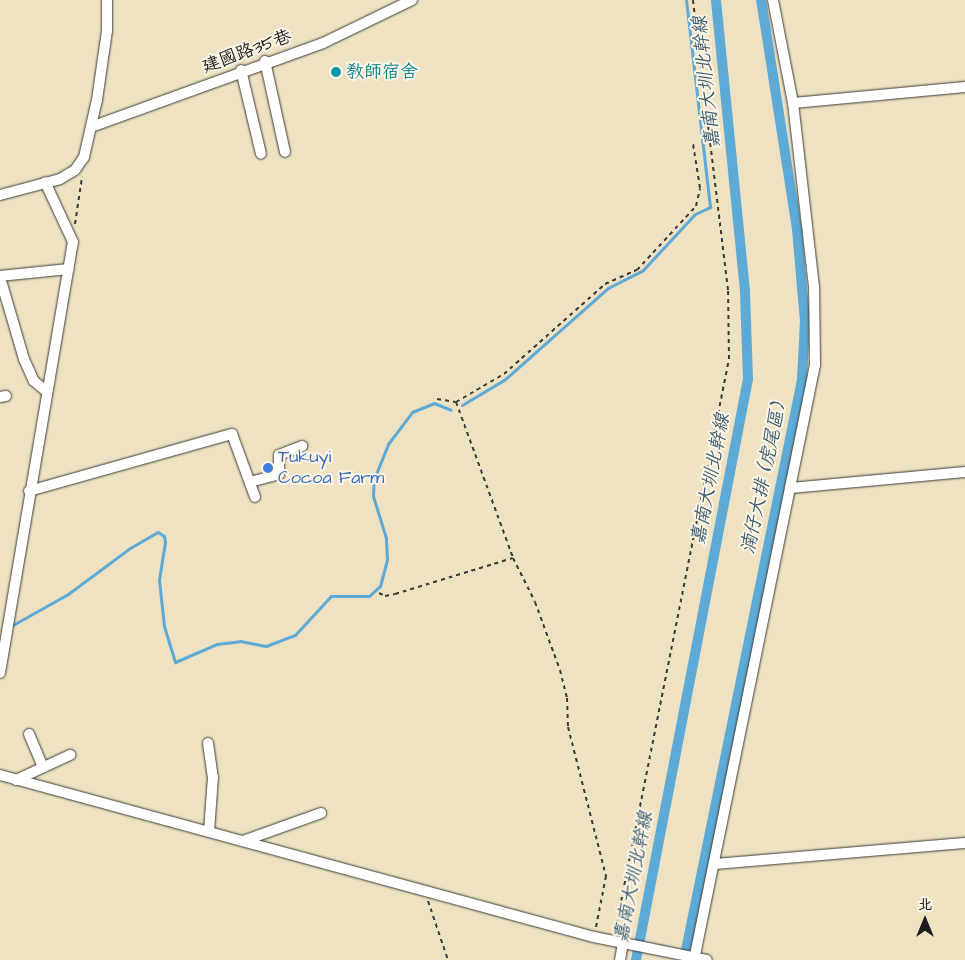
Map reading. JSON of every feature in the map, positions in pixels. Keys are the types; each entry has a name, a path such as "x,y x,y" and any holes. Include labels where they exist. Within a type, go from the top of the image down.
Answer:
{"street":[{"path":"0,195 60,179 75,170 84,157 107,31 107,0"},
{"name":"建國路35巷","path":"91,127 241,70 323,43 412,0"},
{"path":"694,957 790,488 817,344 793,103 774,0"},
{"path":"265,62 285,152"},
{"path":"241,70 261,154"},
{"path":"793,103 965,87"},
{"path":"0,673 29,491 73,242 45,182"},
{"path":"46,391 34,381 24,359 1,280 69,269"},
{"path":"29,491 232,434 255,497"},
{"path":"250,482 279,474 279,455 302,446"},
{"path":"790,488 965,472"},
{"path":"29,734 43,767"},
{"path":"208,743 213,777 209,831"},
{"path":"16,780 70,755"},
{"path":"0,775 594,937 707,960"},
{"path":"243,841 320,813"},
{"path":"714,864 965,843"},
{"path":"618,942 620,960"}],"path":[{"path":"618,942 729,359 728,290 693,0"},
{"path":"437,399 456,402 504,374 605,284 637,270 696,206 700,188 694,144"},
{"path":"73,242 82,174"},
{"path":"456,402 512,558 535,602 560,670 567,698 568,727 606,876 594,937"},
{"path":"379,592 386,596 395,594 512,558"},
{"path":"427,892 448,960"}],"waterway":[{"path":"462,405 504,380 608,288 643,270 695,214 710,207 686,0"},
{"name":"嘉南大圳北幹線","path":"636,960 748,379 745,291 716,0"},
{"name":"湳仔大排 (虎尾區)","path":"684,960 802,380 805,321 797,229 761,0"},
{"path":"11,626 68,594 130,548 158,532 164,536 165,542 159,580 164,626 175,662 217,644 240,641 266,646 295,635 331,596 369,596 380,586 387,559 386,538 373,496 374,479 388,444 412,412 434,403 451,410"}],"place":[{"name":"教師宿舍","path":"336,72"},
{"name":"Tukuyi Cocoa Farm","path":"268,468"}]}
